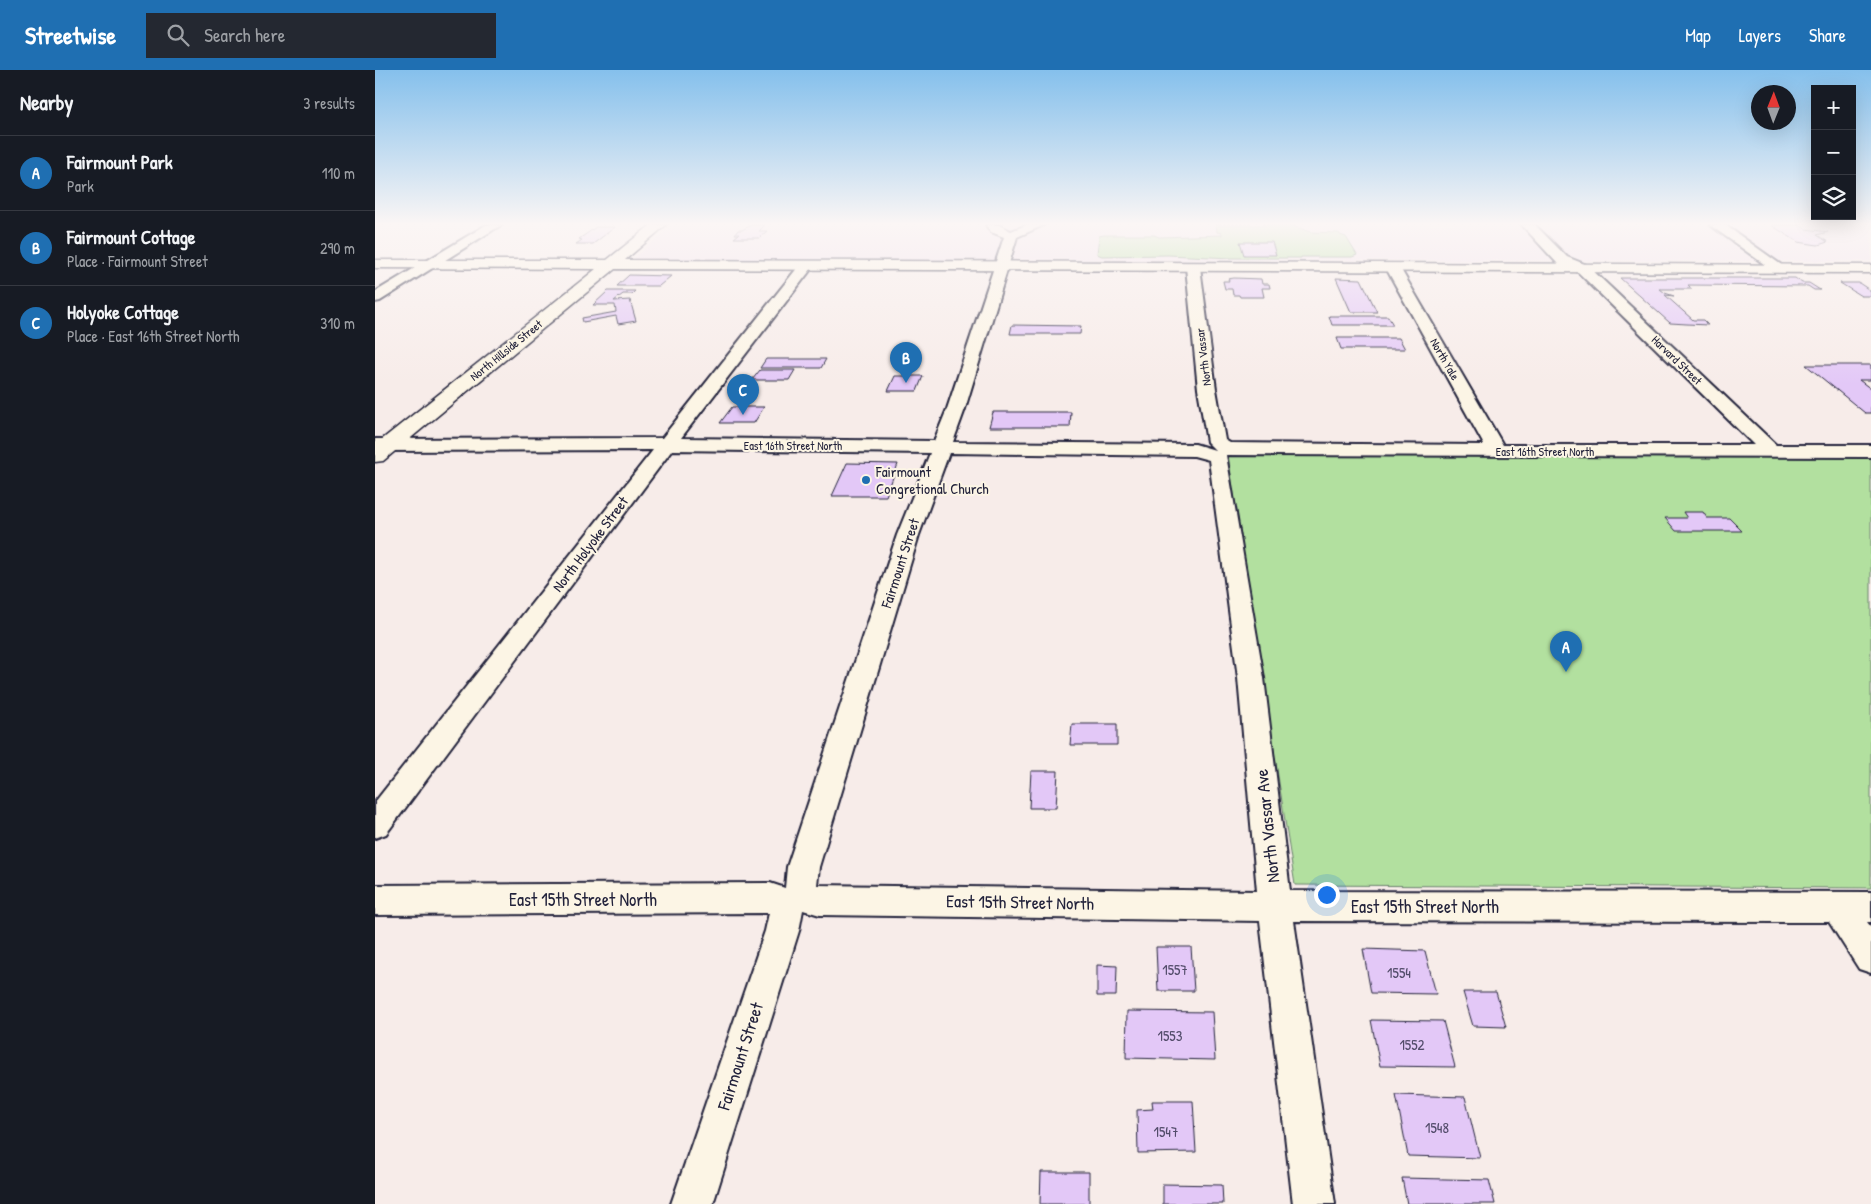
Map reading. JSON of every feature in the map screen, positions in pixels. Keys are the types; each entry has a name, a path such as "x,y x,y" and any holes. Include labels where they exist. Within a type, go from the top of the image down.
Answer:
{"street":[{"path":"375,298 409,278"},
{"name":"North Hillside Street","path":"379,449 596,278"},
{"name":"North Holyoke Street","path":"375,825 797,278"},
{"name":"Fairmount Street","path":"692,1204 782,931 800,886 803,867 908,535 956,409 997,278"},
{"name":"North Vassar","path":"1194,278 1207,390 1216,442 1215,450"},
{"name":"North Yale","path":"1399,278 1497,451"},
{"name":"Harvard Street","path":"1599,278 1771,451"},
{"name":"East 16th Street North","path":"379,449 667,444 1195,450 1871,451"},
{"name":"North Vassar Ave","path":"1215,450 1219,462 1251,678 1275,906 1314,1204"},
{"name":"East 15th Street North","path":"375,900 770,898 783,902 807,898 821,900 1275,906 1871,907"},
{"path":"1838,907 1871,957"}],"green space":[{"path":"1228,455 1871,458 1871,888 1295,885"}],"building":[{"path":"626,278 669,278 659,286 617,286"},
{"path":"1336,278 1361,279 1377,312 1351,312"},
{"path":"1620,278 1795,278 1802,283 1809,283 1820,290 1814,290 1808,286 1688,285 1692,289 1660,289 1674,296 1665,295 1693,320 1703,320 1708,325 1670,323"},
{"path":"1228,279 1261,279 1262,284 1269,284 1270,288 1262,288 1264,297 1240,297 1239,295 1233,295 1232,289 1225,289 1223,281 1229,281"},
{"path":"1840,283 1859,283 1871,291 1871,296 1861,296"},
{"path":"608,291 635,291 632,294 623,294 614,301 630,300 636,321 618,324 616,316 583,322 582,318 616,312 615,305 593,305"},
{"path":"1329,316 1388,316 1393,325 1332,325"},
{"path":"1012,325 1081,326 1080,334 1010,334"},
{"path":"1337,338 1399,338 1405,349 1341,349"},
{"path":"766,359 826,359 821,368 760,368"},
{"path":"1806,365 1871,365 1871,380 1859,380 1871,389 1871,413 1865,413"},
{"path":"760,370 795,370 789,380 752,380"},
{"path":"895,376 923,376 917,391 888,391"},
{"path":"732,407 764,407 754,423 720,423"},
{"path":"993,412 1071,412 1070,427 989,427"},
{"name":"Fairmount Congretional Church","path":"847,463 898,464 886,496 832,496"},
{"path":"1683,512 1703,512 1707,518 1729,518 1742,531 1676,531 1665,518 1687,518"},
{"path":"1072,724 1117,724 1117,745 1070,745"},
{"path":"1031,771 1058,771 1056,808 1029,808"},
{"path":"1156,947 1191,947 1194,991 1158,991"},
{"path":"1363,949 1425,951 1436,994 1371,993"},
{"path":"1097,965 1117,966 1116,996 1097,996"},
{"path":"1463,992 1496,992 1506,1027 1473,1026"},
{"path":"1127,1011 1212,1012 1215,1060 1126,1058"},
{"path":"1371,1020 1443,1021 1455,1067 1380,1066"},
{"path":"1396,1095 1465,1097 1480,1158 1408,1156"},
{"path":"1152,1101 1193,1101 1196,1152 1138,1153 1137,1110 1153,1109"},
{"path":"1041,1172 1089,1172 1089,1204 1040,1204"},
{"path":"1402,1178 1489,1180 1495,1204 1407,1204"},
{"path":"1163,1184 1222,1185 1223,1204 1163,1204"}],"place":[{"name":"Fairmount Cottage","path":"906,383"},
{"name":"Holyoke Cottage","path":"743,415"},
{"name":"Fairmount Congretional Church","path":"866,480"},
{"name":"Fairmount Park","path":"1566,672"}]}
